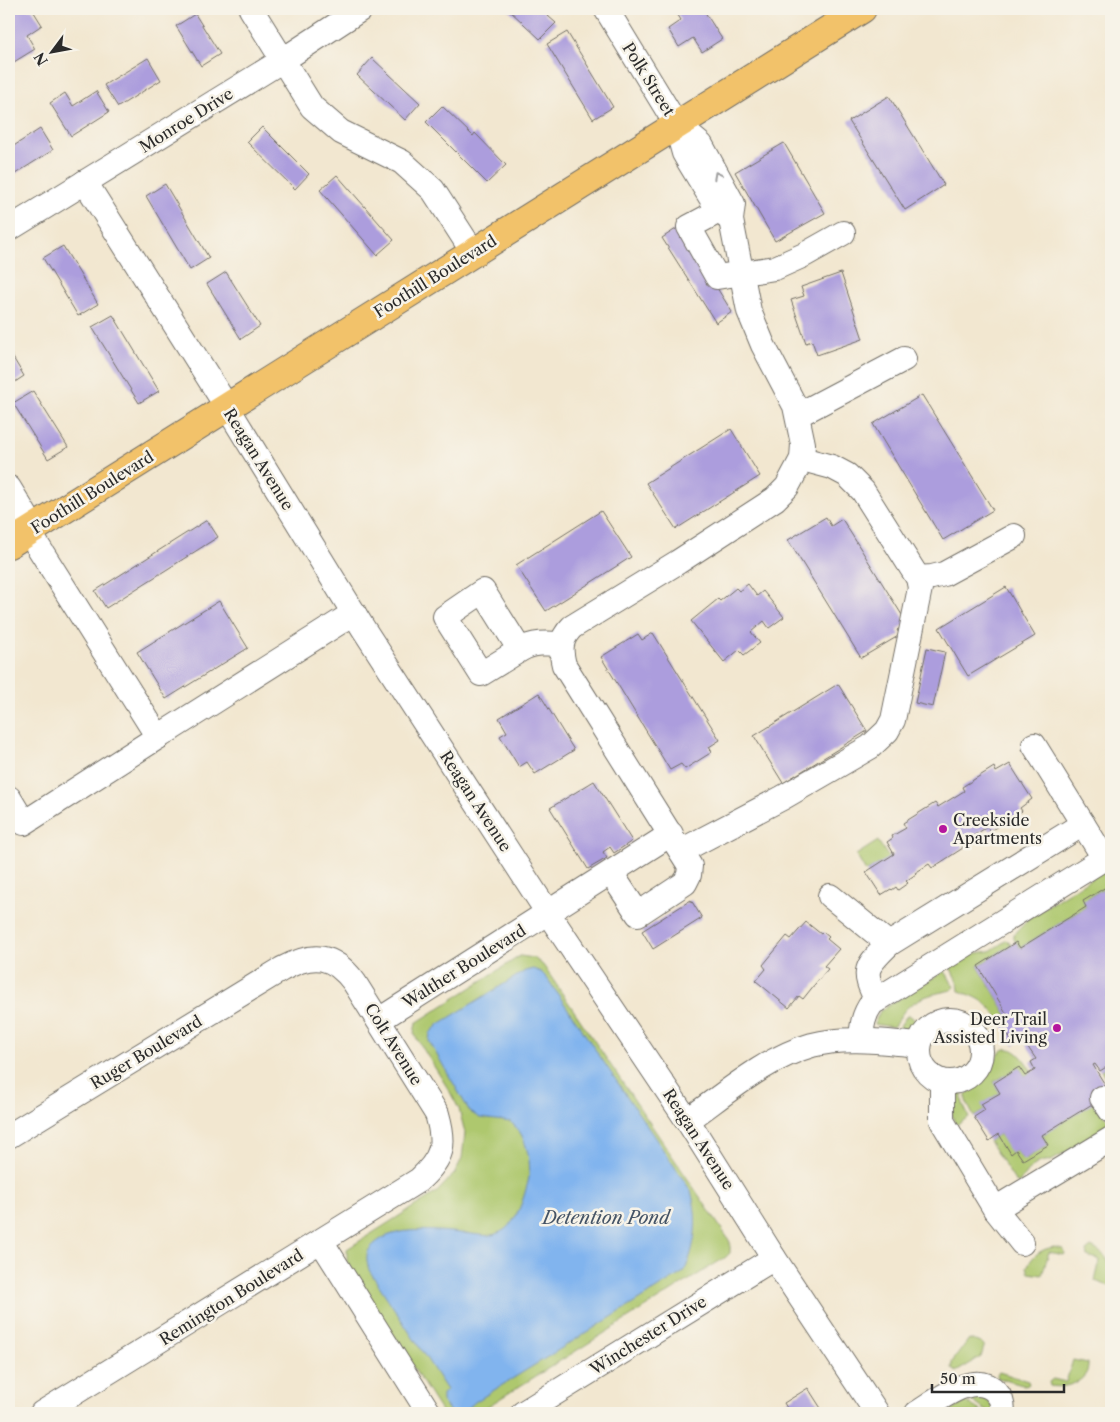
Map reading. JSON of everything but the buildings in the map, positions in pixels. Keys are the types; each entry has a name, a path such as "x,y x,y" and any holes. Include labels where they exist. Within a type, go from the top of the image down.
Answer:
{"main road":[{"name":"Foothill Boulevard","path":"24,535 862,9"}],"street":[{"path":"251,9 312,107 341,132 402,162 433,190 473,252"},
{"name":"Monroe Drive","path":"9,230 283,60 361,9"},
{"name":"Polk Street","path":"606,9 676,124 701,145 728,212 741,275 753,319 763,345 798,415 803,444 802,459"},
{"name":"Reagan Avenue","path":"85,182 354,613 548,913 688,1120 774,1258 877,1413"},
{"path":"728,212 689,227 717,278 775,268 843,232"},
{"path":"798,415 904,359"},
{"path":"611,873 638,914 685,884 690,866 564,665 561,644 565,634 572,628 775,499 787,487 802,459 832,467 847,475 858,486 918,578 944,574 1014,536"},
{"path":"9,488 24,535 158,737"},
{"name":"Walther Boulevard","path":"379,1020 611,873 782,798 870,748 887,731 893,720 920,588 918,578"},
{"path":"9,798 24,822 354,613"},
{"path":"520,650 534,644 561,644"},
{"path":"861,1040 862,1023 866,1011 877,1000 1108,856 1083,824 1034,745"},
{"path":"877,1000 869,984 867,972 872,960 888,944 1083,824"},
{"path":"830,896 888,944"},
{"name":"Colt Avenue","path":"282,969 296,961 310,958 323,958 334,962 345,970 379,1020 437,1114 442,1132 442,1144 433,1168 419,1180"},
{"name":"Ruger Boulevard","path":"9,1136 282,969"},
{"path":"944,1021 960,1022 970,1027 976,1035 980,1045 980,1056 971,1074 954,1082 942,1081 927,1073 919,1055 919,1045 923,1035 930,1027 944,1021"},
{"path":"688,1120 760,1070 792,1052 813,1045 861,1040 919,1045"},
{"path":"942,1081 942,1121 995,1209 1022,1243"},
{"path":"995,1209 1111,1139"},
{"name":"Remington Boulevard","path":"42,1413 419,1180"},
{"path":"321,1241 430,1413"},
{"name":"Winchester Drive","path":"523,1413 774,1258"},
{"path":"917,1413 954,1391 970,1384 980,1383 991,1386 1000,1396 1003,1413"}],"green space":[{"path":"878,841 889,858 866,872 856,855"},
{"path":"1111,866 1111,884 1083,901 1086,907 1020,948 1014,939 1014,935 1031,916"},
{"path":"1007,940 1012,945 978,966 1008,1016 1000,1021 983,1002 959,991 958,983 950,967 970,954 990,951"},
{"name":"Detention Pond","path":"520,956 534,958 543,965 727,1237 730,1242 730,1253 477,1413 442,1413 347,1263 347,1249 437,1192 455,1173 462,1158 465,1133 459,1109 414,1033 416,1023"},
{"path":"944,971 954,987 952,990 926,996 915,1002 904,1011 893,1027 874,1024 880,1011"},
{"path":"908,1014 920,1024 911,1034 898,1032 901,1024"},
{"path":"1005,1049 1013,1050 1017,1053 1032,1072 1025,1076 1019,1067 994,1082 1000,1093 982,1104 985,1110 974,1117 966,1101 966,1094 985,1079 1001,1051"},
{"path":"1111,1064 1111,1086 1101,1070"},
{"path":"965,1089 962,1099 969,1117 956,1125 953,1119 952,1099"},
{"path":"1096,1101 1109,1123 1108,1129 1051,1161 1036,1164 1028,1171 1019,1184 1015,1181 989,1141 999,1134 1012,1153 1016,1150 1023,1160 1048,1145 1042,1135"},
{"path":"1054,1247 1063,1249 1064,1255 1049,1252 1042,1275 1029,1273 1027,1267 1032,1259 1041,1251"},
{"path":"1091,1247 1106,1257 1108,1261 1111,1276 1109,1286 1095,1281 1100,1260 1087,1256 1086,1251"},
{"path":"969,1339 981,1343 984,1347 981,1357 956,1372 952,1368 952,1362"},
{"path":"1073,1360 1088,1363 1088,1370 1085,1375 1069,1385 1050,1386 1049,1382 1053,1379 1066,1382"},
{"path":"999,1372 1028,1381 1029,1384 1026,1386 998,1378"},
{"path":"977,1397 988,1402 992,1406 994,1413 989,1413 972,1401 972,1398"},
{"path":"966,1402 984,1413 948,1413"}],"water":[{"name":"Detention Pond","path":"533,969 541,972 547,978 691,1191 695,1212 694,1243 684,1272 475,1402 467,1409 451,1413 442,1401 442,1394 447,1390 369,1270 368,1253 371,1247 378,1241 399,1232 424,1230 492,1235 505,1229 515,1218 528,1182 530,1170 526,1145 521,1134 511,1122 480,1118 470,1112 429,1041 430,1033 439,1024 525,971"}],"place":[{"name":"Creekside Apartments","path":"943,829"},
{"name":"Deer Trail Assisted Living","path":"1057,1028"}]}
